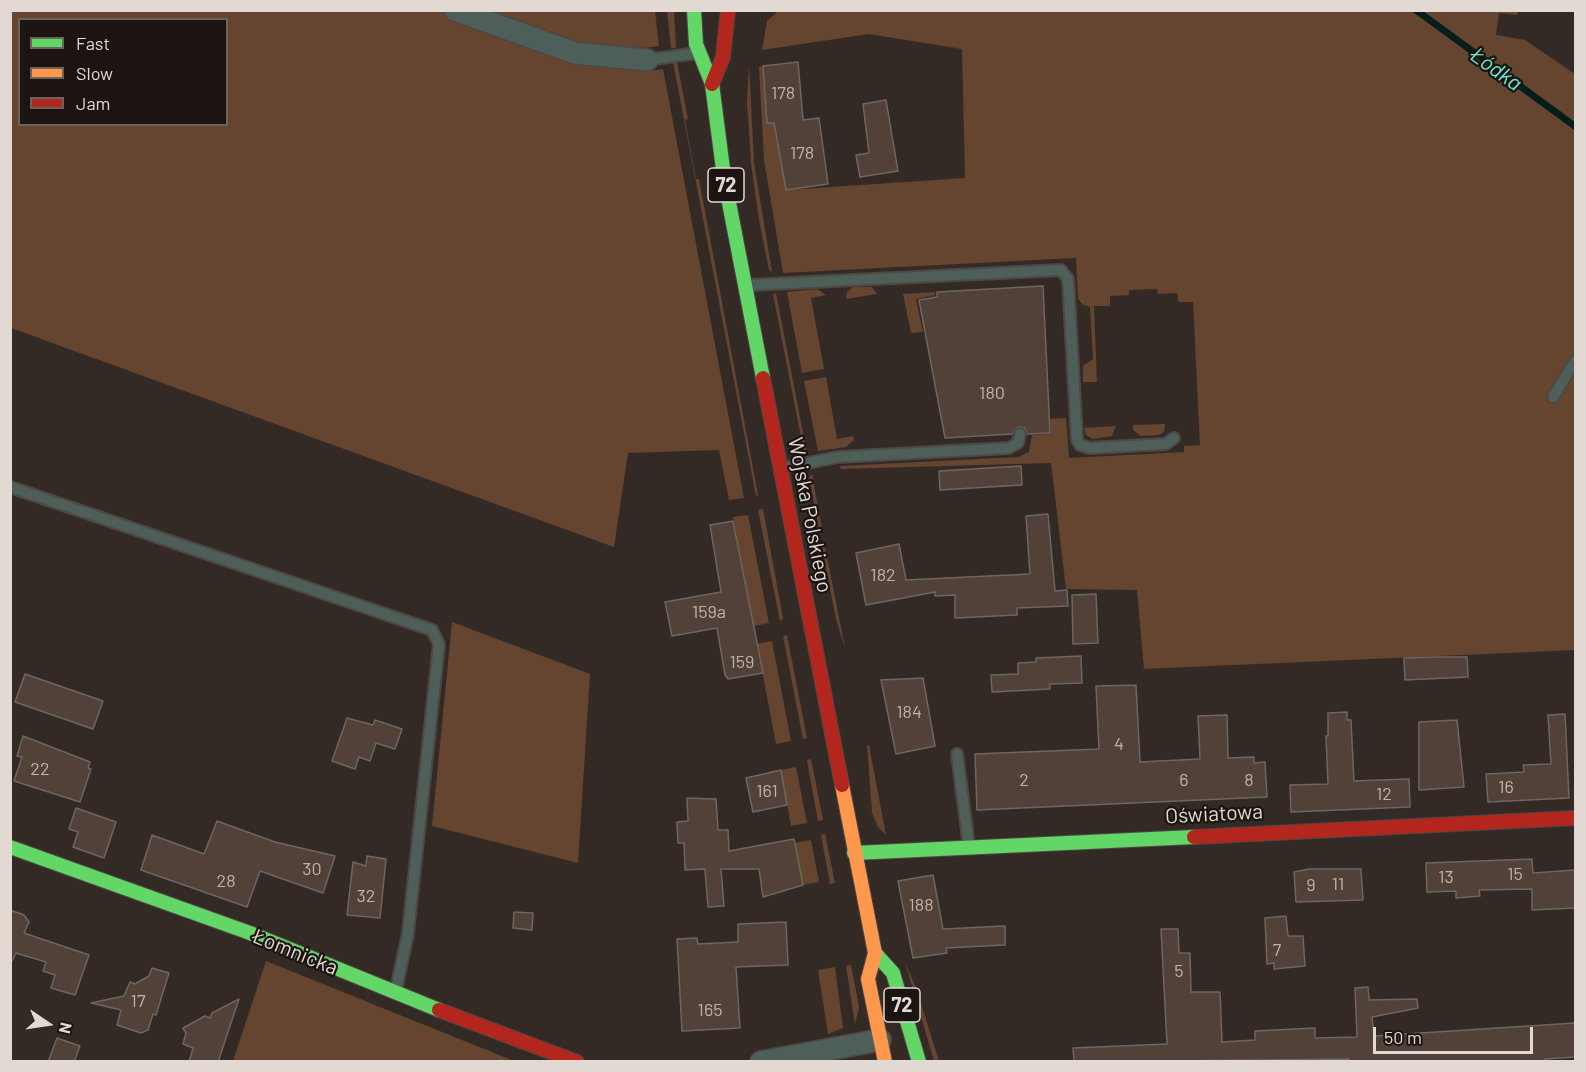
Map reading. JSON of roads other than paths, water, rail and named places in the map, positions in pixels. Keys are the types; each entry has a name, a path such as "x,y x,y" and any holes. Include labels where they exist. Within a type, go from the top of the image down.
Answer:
{"street":[{"path":"455,10 575,53 646,60"},
{"name":"Wojska Polskiego","path":"694,10 698,53 712,84 719,145 745,285 875,953 868,979 885,1062"},
{"name":"Wojska Polskiego","path":"712,84 723,57 728,10"},
{"name":"Oświatowa","path":"855,854 1575,818"},
{"name":"Łomnicka","path":"10,848 250,933 395,993 577,1062"},
{"name":"Wojska Polskiego","path":"875,953 893,973 919,1062"},
{"path":"761,1062 880,1040"}],"lane":[{"path":"646,60 698,53"},
{"path":"745,285 1061,270 1068,279 1077,440 1080,445 1090,448 1166,444 1174,438"},
{"path":"1553,397 1575,360"},
{"path":"780,469 838,457 1010,448 1018,443 1020,434"},
{"path":"10,487 432,630 439,644 408,933 395,993"},
{"path":"957,754 969,847"}],"waterway":[{"name":"Łódka","path":"1416,10 1576,127"}]}
